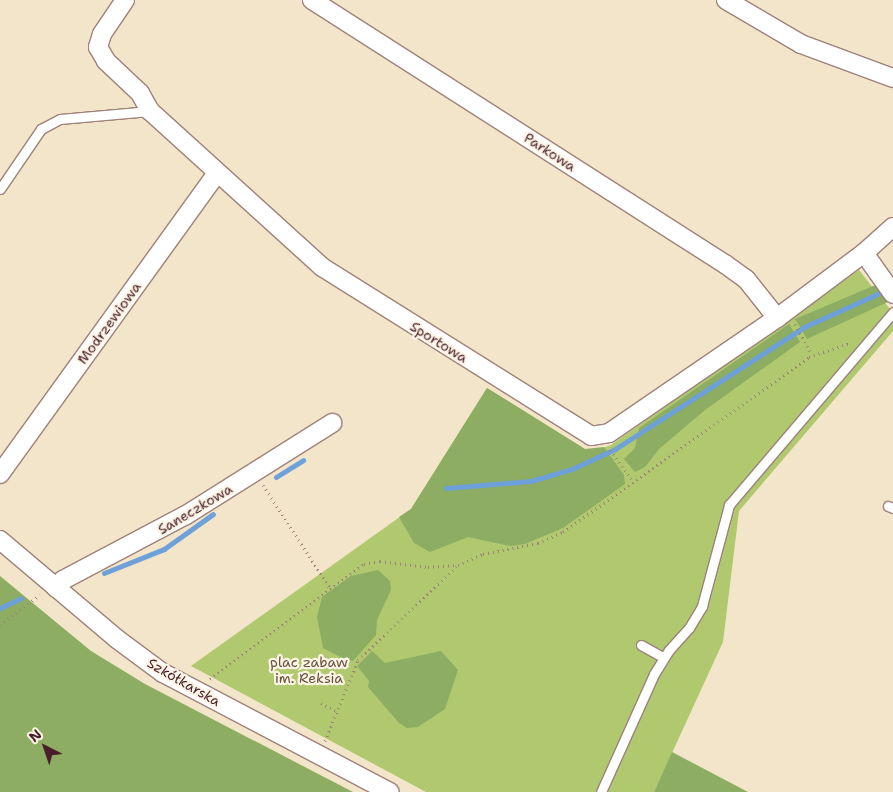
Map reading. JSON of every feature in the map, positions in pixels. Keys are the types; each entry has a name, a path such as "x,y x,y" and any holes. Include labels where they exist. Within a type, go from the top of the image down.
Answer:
{"street":[{"name":"Sportowa","path":"125,0 102,34 98,48 106,60 140,93 150,110 217,173 322,268 591,436 609,433 785,319 893,227"},
{"name":"Parkowa","path":"312,0 746,279 785,319"},
{"path":"726,0 801,44 893,78"},
{"name":"Modrzewiowa","path":"0,474 217,173"},
{"path":"864,253 893,294"},
{"name":"Saneczkowa","path":"48,591 62,580 147,538 332,423"},
{"name":"Szkółkarska","path":"0,540 48,591 163,673 390,792"}],"lane":[{"path":"0,189 41,129 60,119 150,110"},
{"path":"600,792 664,658 689,628 702,606 729,505 893,312"},
{"path":"641,645 664,658"}],"path":[{"path":"785,319 804,340 812,355"},
{"path":"325,741 358,660 458,565 483,554 550,538 633,482 812,355 842,347 878,330"},
{"path":"606,445 633,482"},
{"path":"254,472 330,588"},
{"path":"208,680 330,588 372,562 428,567 458,565"},
{"path":"0,625 48,591"},
{"path":"321,703 336,711"}],"green space":[{"name":"plac zabaw im. Reksia","path":"859,270 893,313 893,331 739,511 723,642 654,792 426,792 191,666 411,509 487,388 585,449 597,450 611,445"},
{"path":"878,284 890,301 807,339 795,319"},
{"path":"789,324 800,342 705,410 659,449 645,467 635,472 624,459 635,448 639,428"},
{"path":"487,388 585,449 604,447 624,475 625,484 563,528 525,544 510,546 468,537 430,552 414,543 399,517 411,509"},
{"path":"378,570 390,581 391,590 377,620 376,635 353,661 344,659 323,648 317,617 322,597 351,576"},
{"path":"0,576 91,651 145,684 353,792 0,792"},
{"path":"372,651 385,663 441,651 458,670 445,709 418,727 407,728 399,723 368,687 369,681 357,666"},
{"path":"672,752 748,792 654,792"}],"waterway":[{"path":"446,488 531,481 572,469 615,449 804,327 886,290"},
{"path":"276,477 303,460"},
{"path":"104,573 164,549 213,514"},
{"path":"0,608 21,598"}]}
